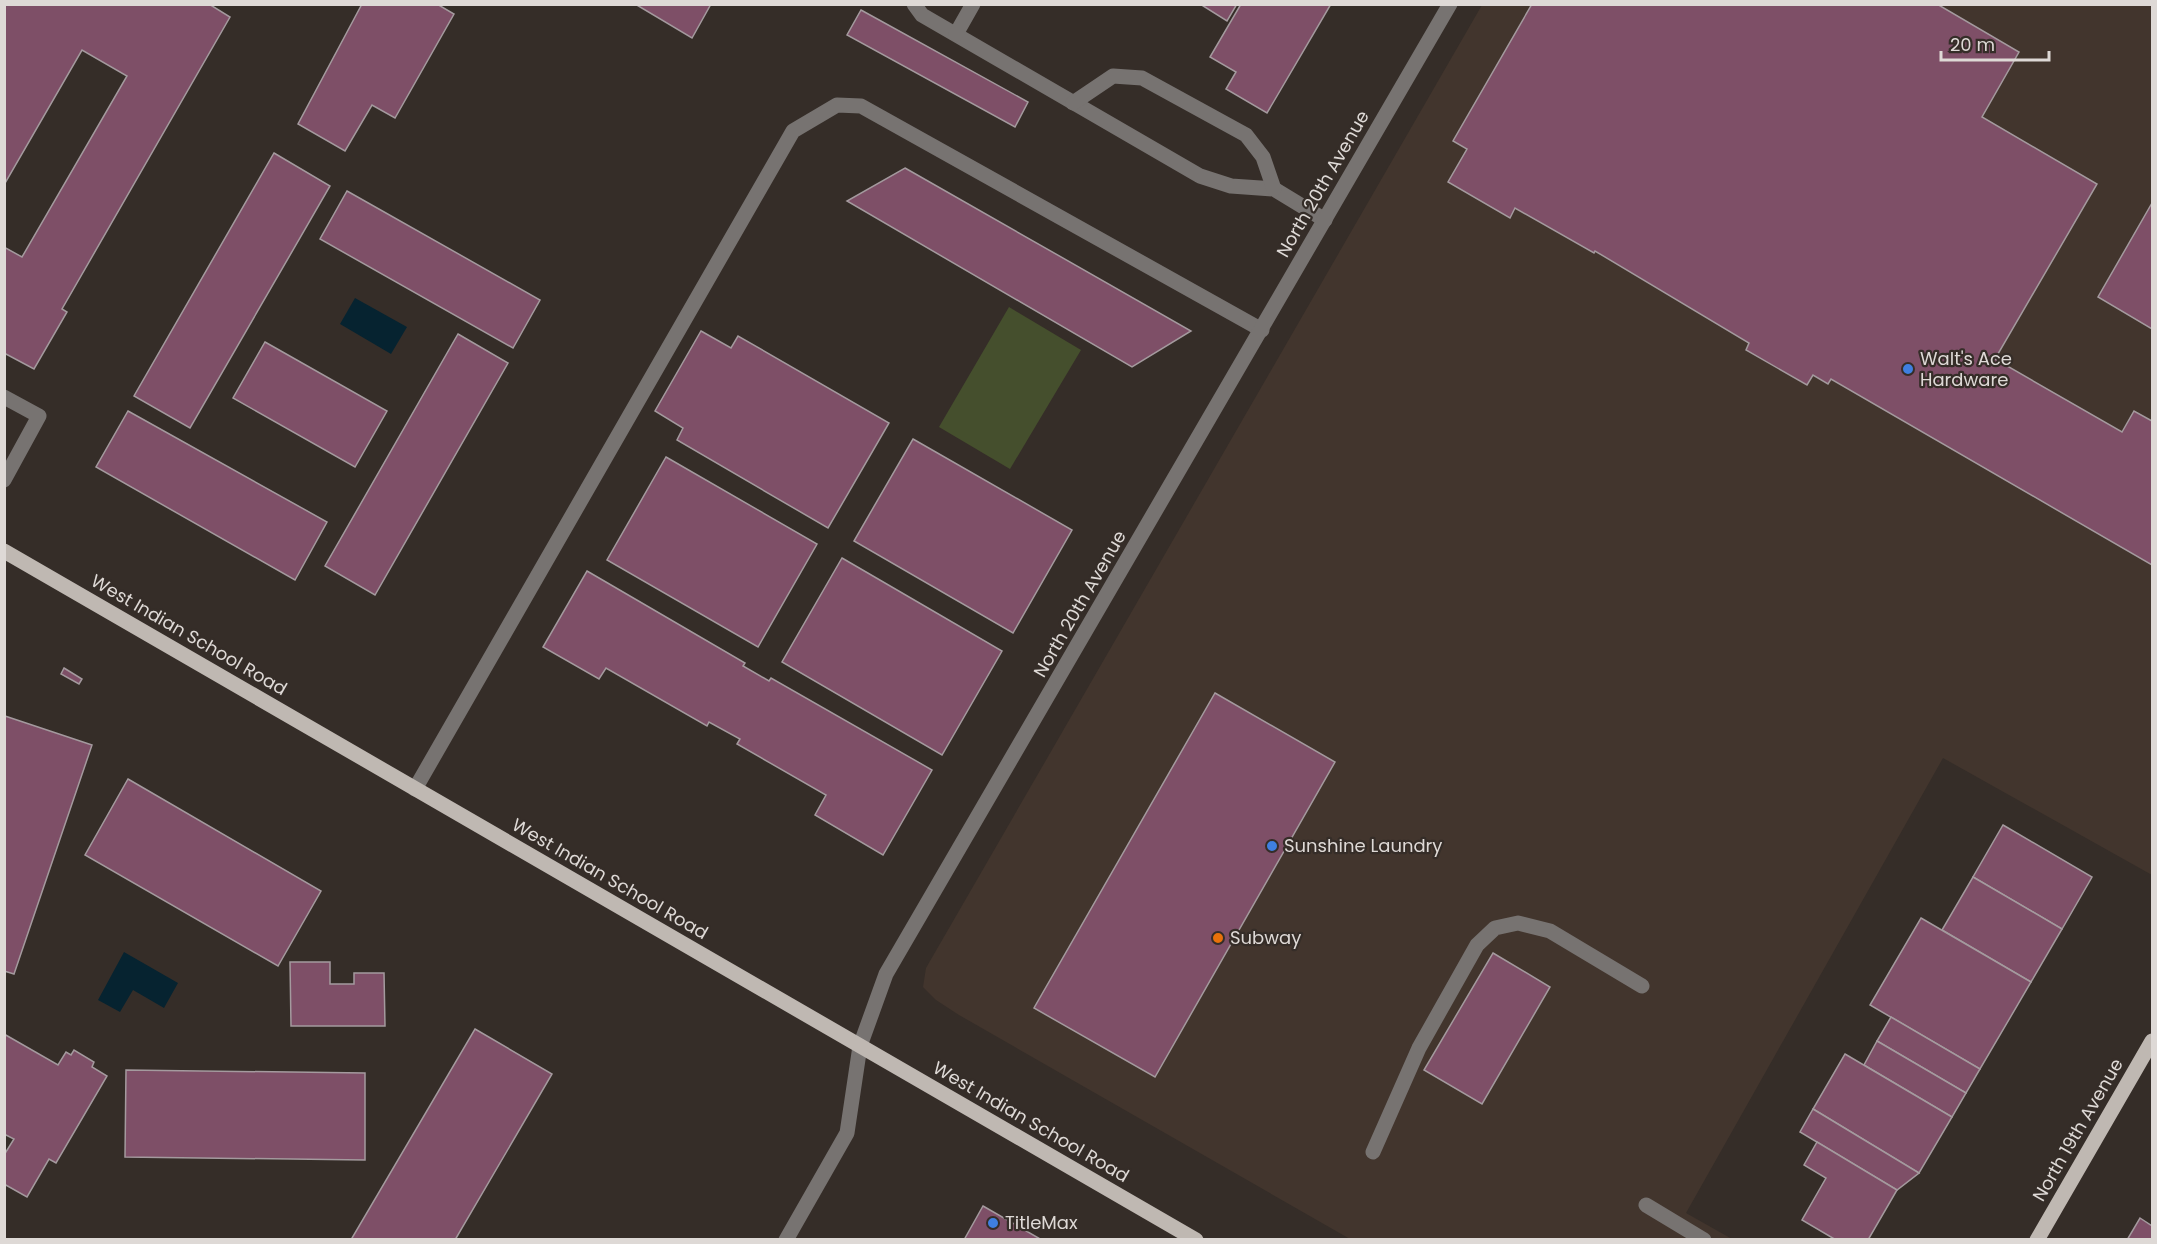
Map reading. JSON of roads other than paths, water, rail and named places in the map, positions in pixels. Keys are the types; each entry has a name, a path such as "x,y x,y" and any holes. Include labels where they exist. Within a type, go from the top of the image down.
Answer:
{"main road":[{"name":"West Indian School Road","path":"4,551 1196,1239"},
{"name":"North 19th Avenue","path":"2037,1239 2152,1041"}],"street":[{"path":"914,4 922,15 1200,176 1232,186 1275,189 1325,220"},
{"path":"956,34 973,4"},
{"name":"North 20th Avenue","path":"786,1239 847,1133 860,1046 886,974 1450,4"},
{"path":"1073,103 1113,76 1143,78 1246,135 1263,157 1275,189"},
{"path":"415,789 793,131 837,105 861,106 1262,330"},
{"path":"4,397 39,416 4,480"},
{"path":"1373,1152 1419,1048 1477,945 1495,928 1518,923 1550,932 1642,986"},
{"path":"1646,1205 1704,1239"}],"water":[{"path":"355,298 407,327 391,354 340,324"},
{"path":"124,952 178,983 164,1008 133,990 120,1012 98,1000"}],"place":[{"name":"Walt's Ace Hardware","path":"1908,369"},
{"name":"Sunshine Laundry","path":"1272,846"},
{"name":"Subway","path":"1218,938"},
{"name":"TitleMax","path":"993,1223"}]}
